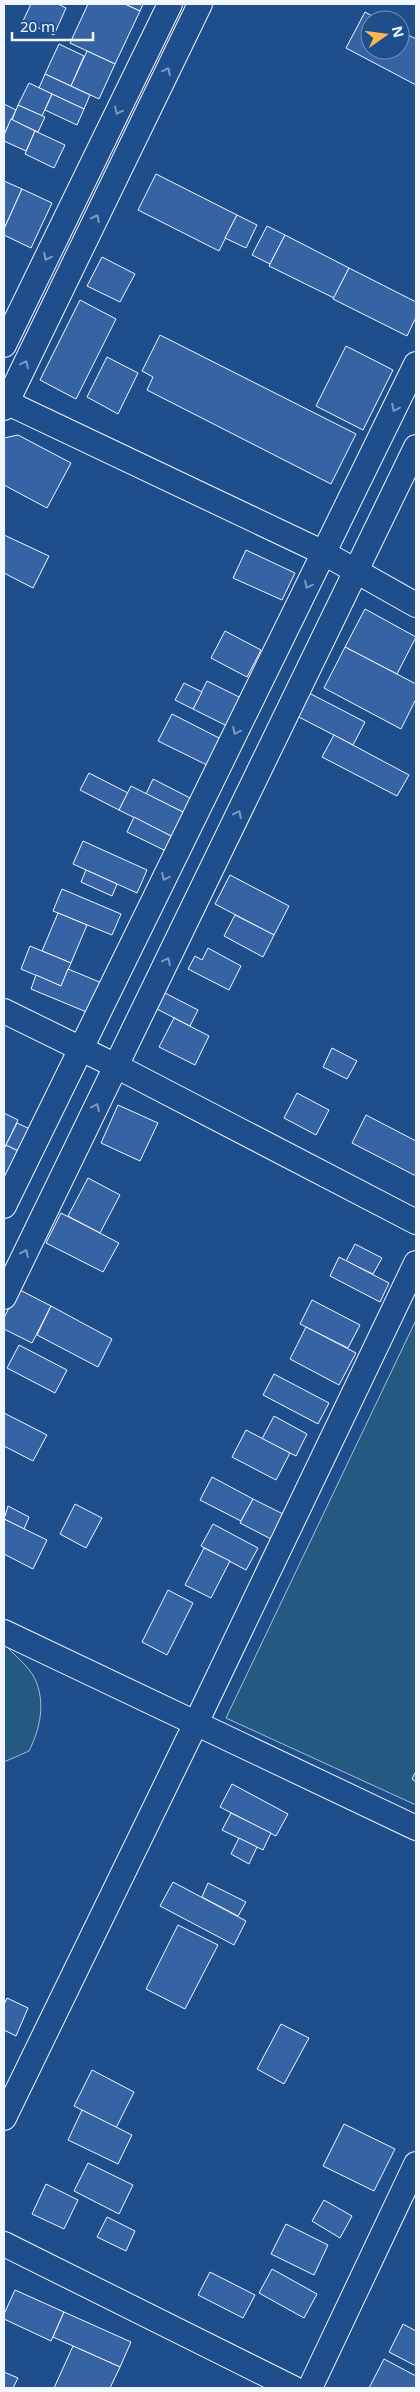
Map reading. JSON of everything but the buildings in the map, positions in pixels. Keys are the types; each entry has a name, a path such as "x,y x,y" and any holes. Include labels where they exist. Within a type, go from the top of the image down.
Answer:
{"street":[{"path":"4,345 170,4"},
{"path":"200,4 5,404 324,553 356,573 416,605"},
{"path":"4,1206 416,364"},
{"path":"4,1297 416,448"},
{"path":"4,1011 80,1050 116,1066 416,1222"},
{"path":"4,2118 416,1263"},
{"path":"4,1632 416,1828"},
{"path":"310,2388 416,2164"},
{"path":"4,2244 293,2388"}],"shaded area":[{"path":"416,1320 416,1805 226,1718"},
{"path":"4,1644 25,1665 35,1679 41,1707 39,1725 29,1751 4,1762"}]}
